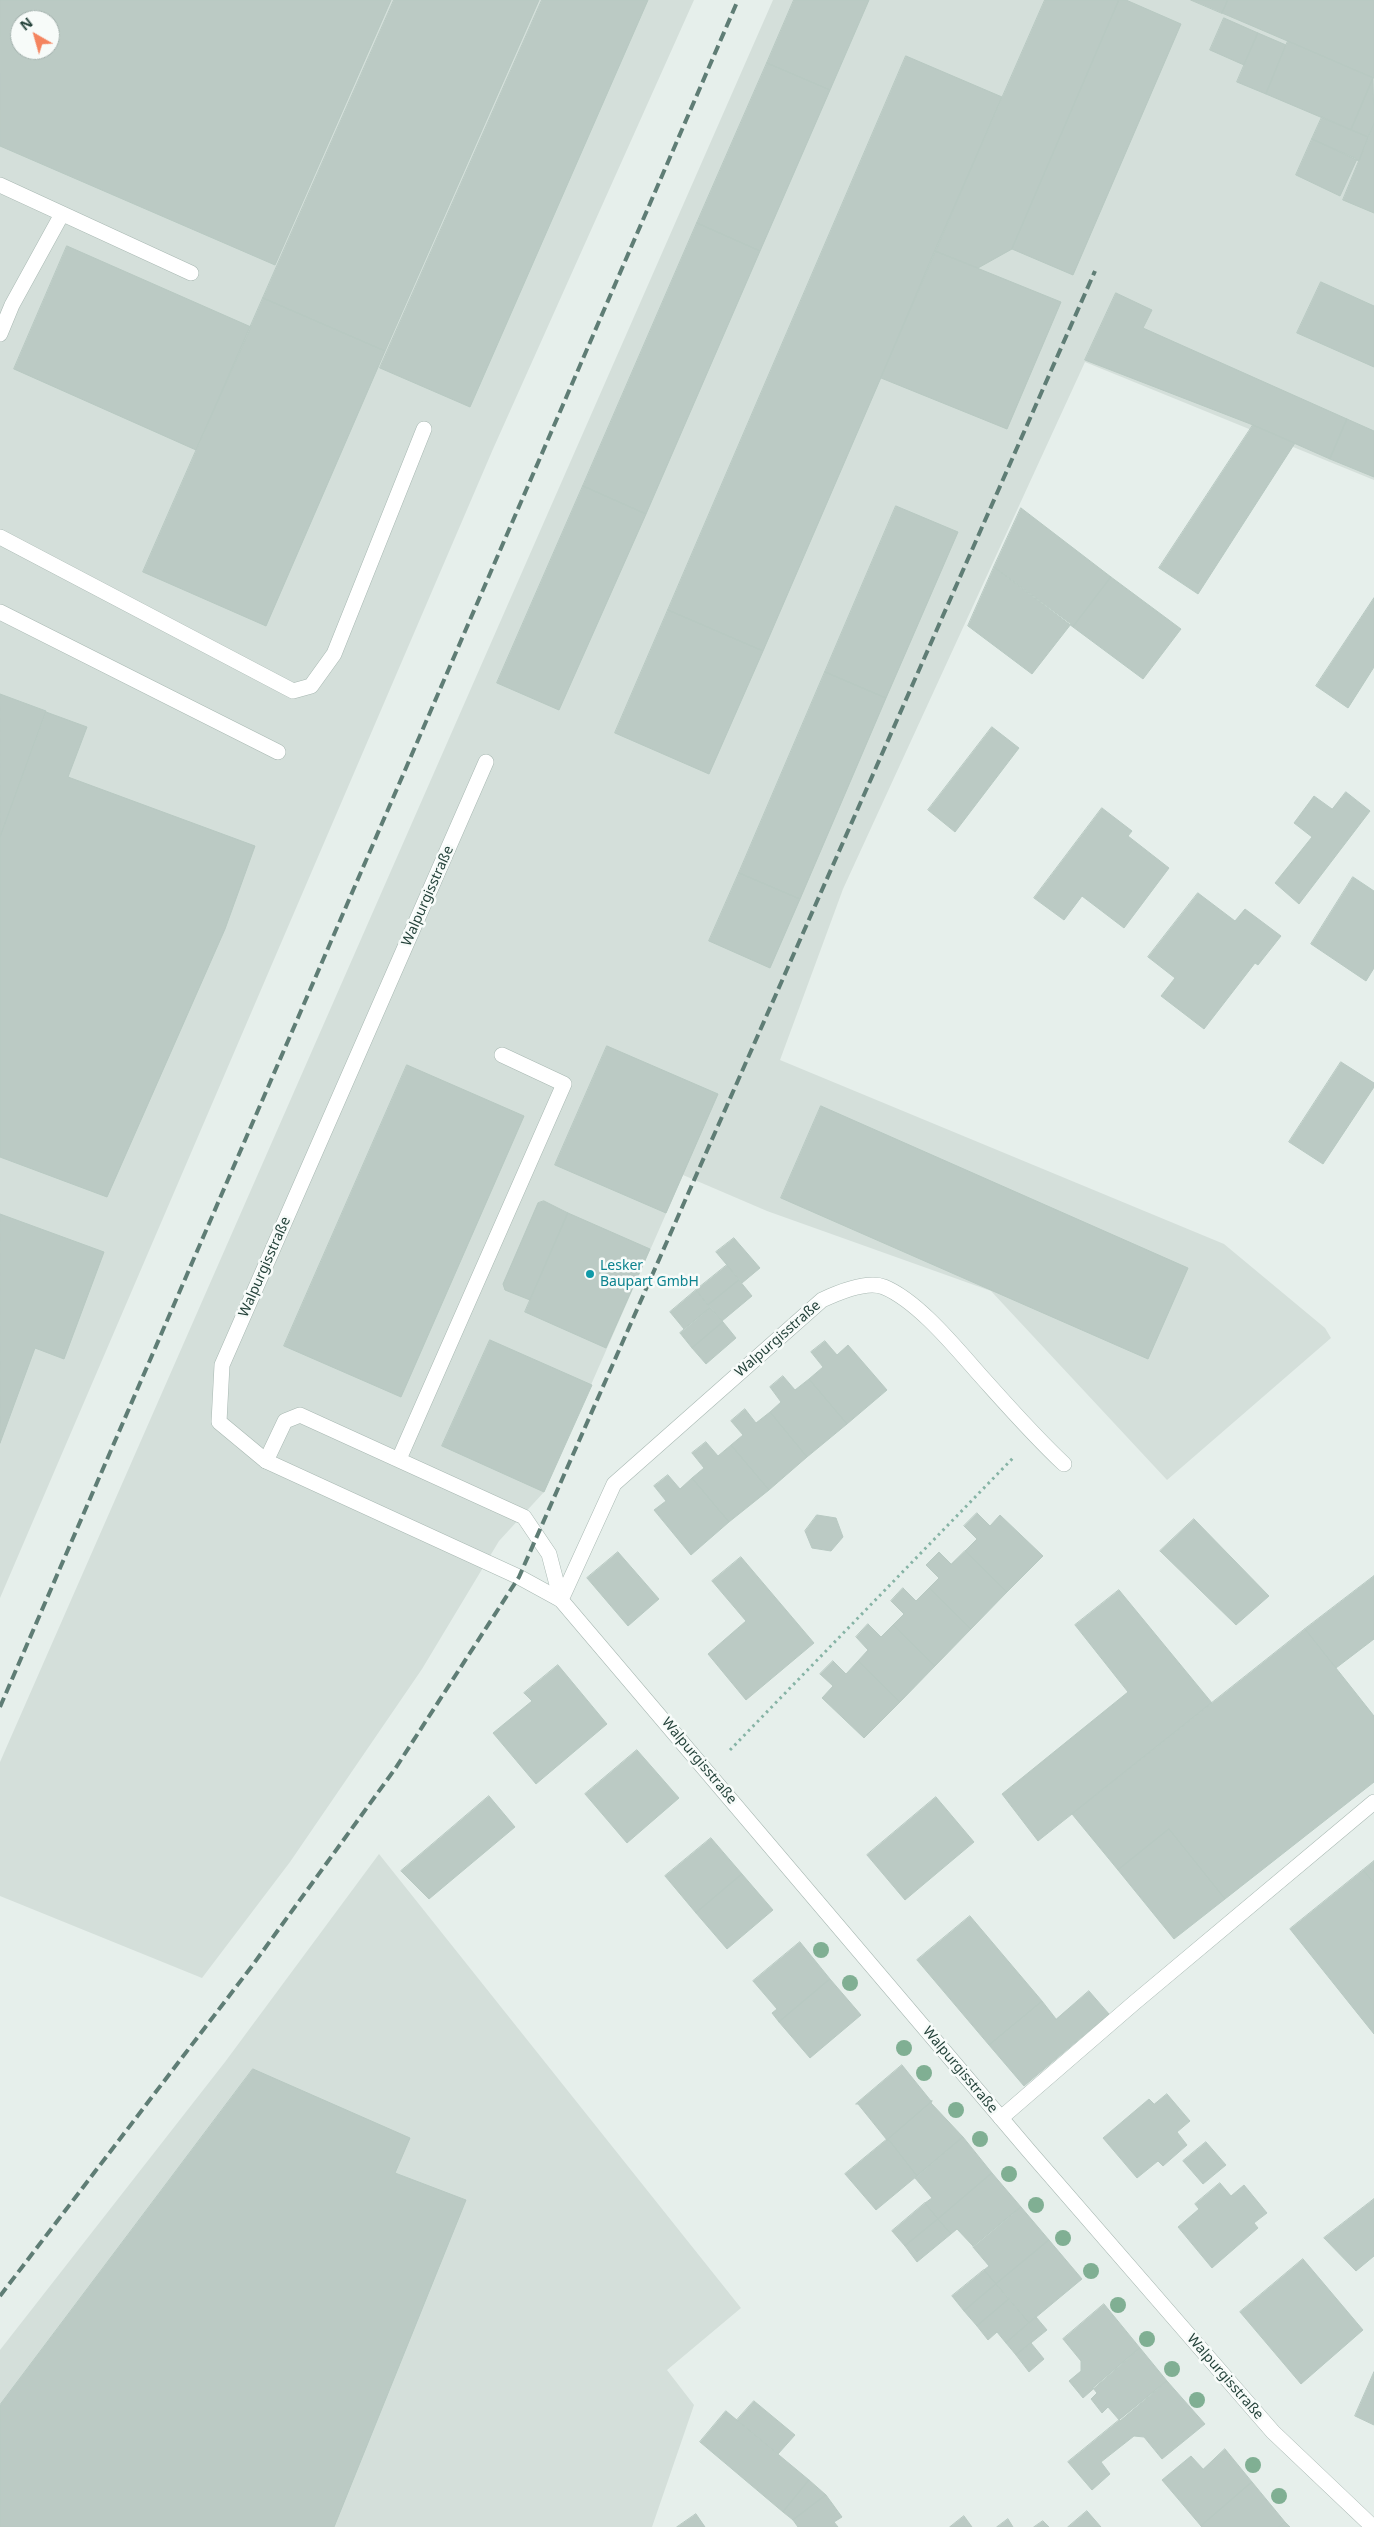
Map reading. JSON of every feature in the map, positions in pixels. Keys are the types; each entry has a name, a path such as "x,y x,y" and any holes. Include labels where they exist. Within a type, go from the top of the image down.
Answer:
{"street":[{"path":"0,186 191,273"},
{"path":"0,334 12,304 62,214"},
{"path":"0,537 293,691 311,686 334,654 424,429"},
{"path":"0,612 278,752"},
{"name":"Walpurgisstraße","path":"486,762 222,1365 219,1422 266,1461 518,1577 561,1600 1001,2118 1273,2432 1373,2527"},
{"path":"399,1459 564,1084 502,1055"},
{"name":"Walpurgisstraße","path":"561,1600 614,1484 822,1300 850,1288 883,1286 911,1304 944,1335 1034,1436 1064,1464"},
{"path":"266,1461 285,1422 300,1415 524,1517 549,1554 561,1600"},
{"path":"1001,2118 1134,2003 1374,1802"}],"path":[{"path":"707,1770 737,1744 1034,1436"}],"shaded area":[{"path":"0,0 694,0 493,449 0,1598"},
{"path":"773,0 1374,0 1374,480 1085,362 843,889 780,1060 1224,1244 1325,1328 1331,1338 1167,1480 991,1291 767,1211 683,1175 544,1492 499,1541 422,1669 290,1862 202,1978 0,1896 0,1762"},
{"path":"379,1854 741,2308 667,2370 694,2405 652,2527 0,2527 0,2350 225,2062"}],"building":[{"path":"0,0 391,0 275,265 0,146"},
{"path":"394,0 539,0 385,351 263,298"},
{"path":"542,0 648,0 470,407 380,368"},
{"path":"794,0 869,0 830,90 767,63"},
{"path":"1045,0 1119,0 1012,249 978,268 935,251"},
{"path":"1119,0 1126,0 1181,24 1073,275 1012,249"},
{"path":"1191,0 1228,0 1222,13"},
{"path":"1228,0 1374,0 1374,78 1222,13"},
{"path":"1224,18 1258,33 1244,65 1210,50"},
{"path":"1258,33 1286,45 1266,94 1237,82"},
{"path":"1288,41 1373,78 1351,130 1266,94"},
{"path":"906,56 1002,97 763,651 668,610"},
{"path":"767,63 830,90 760,251 697,223"},
{"path":"1373,78 1374,124 1368,137 1351,130"},
{"path":"1322,117 1368,137 1359,161 1312,139"},
{"path":"1374,124 1374,213 1343,200"},
{"path":"1312,139 1357,159 1340,196 1296,175"},
{"path":"697,223 760,251 646,514 583,486"},
{"path":"67,246 251,327 196,450 14,369"},
{"path":"935,251 1061,302 1007,429 881,378"},
{"path":"1321,282 1374,306 1374,367 1297,333"},
{"path":"1116,293 1152,310 1143,328 1347,419 1330,459 1253,425 1085,360"},
{"path":"263,298 385,351 266,626 143,572"},
{"path":"1347,419 1374,431 1374,477 1330,459"},
{"path":"1253,425 1295,443 1198,594 1159,568"},
{"path":"583,486 646,514 559,710 497,683"},
{"path":"896,506 958,532 886,698 825,672"},
{"path":"1021,508 1111,577 1073,627 994,567"},
{"path":"994,567 1071,624 1032,674 968,626"},
{"path":"1111,577 1181,629 1143,679 1073,627"},
{"path":"1374,598 1374,667 1348,708 1316,686"},
{"path":"668,610 763,651 709,774 615,733"},
{"path":"825,672 886,698 800,899 739,873"},
{"path":"0,694 46,711 0,837"},
{"path":"46,712 87,727 68,777 255,846 225,929 107,1197 0,1157 0,837"},
{"path":"992,727 1019,748 955,832 928,810"},
{"path":"1346,792 1370,811 1299,904 1275,883 1312,837 1294,823 1314,796 1332,809"},
{"path":"1102,808 1132,831 1128,836 1169,868 1124,928 1082,896 1064,920 1034,898"},
{"path":"739,873 800,899 770,968 709,941"},
{"path":"1353,877 1374,891 1374,968 1366,981 1311,944"},
{"path":"1198,893 1235,921 1245,909 1281,936 1258,965 1255,963 1204,1029 1161,996 1175,978 1148,957"},
{"path":"607,1046 718,1094 666,1213 555,1165"},
{"path":"1341,1062 1374,1083 1374,1087 1323,1164 1289,1142"},
{"path":"407,1065 524,1116 401,1397 284,1346"},
{"path":"821,1106 1188,1268 1148,1359 781,1198"},
{"path":"544,1201 568,1213 530,1300 505,1290 503,1284 538,1203"},
{"name":"Lesker Baupart GmbH","path":"568,1213 650,1249 606,1348 525,1312"},
{"path":"0,1214 104,1252 64,1359 35,1348 0,1443"},
{"path":"734,1238 760,1268 742,1283 716,1252"},
{"path":"727,1265 739,1280 708,1305 696,1290"},
{"path":"739,1280 752,1296 722,1321 708,1305"},
{"path":"696,1290 710,1308 684,1329 670,1312"},
{"path":"710,1308 723,1322 692,1348 680,1333"},
{"path":"723,1322 736,1338 706,1364 692,1348"},
{"path":"490,1340 592,1385 544,1492 442,1446"},
{"path":"825,1341 837,1355 848,1345 887,1390 847,1424 809,1379 823,1367 811,1352"},
{"path":"783,1376 795,1390 809,1379 847,1424 807,1457 770,1412 781,1402 770,1387"},
{"path":"745,1409 756,1423 770,1412 807,1457 769,1490 731,1445 743,1435 731,1421"},
{"path":"706,1442 718,1456 731,1445 769,1490 729,1522 692,1478 704,1468 692,1453"},
{"path":"668,1475 680,1489 692,1478 729,1522 691,1555 654,1510 666,1501 654,1486"},
{"path":"977,1513 990,1526 1000,1515 1043,1556 1007,1592 965,1551 977,1539 964,1526"},
{"path":"817,1515 836,1518 843,1537 831,1551 812,1548 805,1531"},
{"path":"1194,1519 1269,1596 1236,1625 1160,1551"},
{"path":"965,1551 1007,1592 971,1629 929,1588 939,1578 926,1565 939,1552 951,1564"},
{"path":"618,1552 659,1599 628,1626 587,1578"},
{"path":"741,1557 814,1643 746,1700 708,1654 746,1621 712,1581"},
{"path":"1374,1576 1374,1639 1336,1668 1305,1629"},
{"path":"903,1588 916,1601 929,1588 971,1629 935,1666 893,1625 904,1614 891,1601"},
{"path":"1119,1590 1212,1703 1038,1841 1002,1794 1128,1692 1075,1625"},
{"path":"868,1624 881,1637 893,1625 935,1666 900,1702 858,1661 868,1650 856,1637"},
{"path":"1305,1629 1374,1716 1374,1782 1225,1899 1169,1829 1118,1870 1072,1814"},
{"path":"833,1661 846,1674 858,1661 900,1702 864,1738 822,1698 833,1686 820,1674"},
{"path":"558,1665 607,1724 536,1784 493,1733 532,1701 524,1693"},
{"path":"637,1750 679,1798 627,1843 585,1794"},
{"path":"489,1796 515,1827 429,1899 401,1871"},
{"path":"936,1797 974,1842 905,1900 867,1855"},
{"path":"1169,1829 1225,1899 1174,1939 1118,1870"},
{"path":"711,1838 742,1874 696,1913 665,1876"},
{"path":"1374,1861 1374,1883 1363,1870"},
{"path":"1363,1870 1374,1883 1374,2034 1290,1929"},
{"path":"742,1874 773,1910 727,1949 696,1913"},
{"path":"970,1916 1042,2001 989,2045 917,1960"},
{"path":"800,1942 830,1979 779,2022 772,2013 777,2009 753,1981"},
{"path":"830,1979 861,2015 810,2058 779,2022"},
{"path":"1089,1991 1109,2014 1024,2086 989,2045 1042,2001 1056,2019"},
{"path":"902,2065 932,2101 887,2140 858,2104 856,2104"},
{"path":"253,2069 410,2138 395,2173 466,2200 334,2527 0,2527 0,2405"},
{"path":"1167,2094 1190,2121 1177,2132 1187,2145 1163,2166 1158,2161 1137,2178 1103,2138 1149,2099 1154,2104"},
{"path":"932,2101 931,2103 963,2137 917,2176 889,2140 887,2140"},
{"path":"963,2137 992,2173 938,2219 925,2203 932,2198 915,2178"},
{"path":"886,2140 889,2140 917,2176 876,2210 845,2174"},
{"path":"1206,2142 1226,2165 1203,2184 1183,2161"},
{"path":"992,2173 1021,2207 973,2246 957,2229 951,2234 938,2219"},
{"path":"1220,2183 1231,2196 1244,2185 1267,2213 1254,2223 1258,2228 1212,2268 1178,2227 1199,2209 1195,2204"},
{"path":"1374,2199 1374,2256 1356,2271 1324,2238"},
{"path":"925,2203 938,2219 905,2246 892,2231"},
{"path":"1021,2207 1049,2240 996,2284 984,2270 989,2266 973,2247"},
{"path":"938,2219 951,2234 917,2262 905,2246"},
{"path":"1049,2240 1082,2279 1029,2323 996,2284"},
{"path":"1303,2259 1363,2330 1301,2384 1240,2312"},
{"path":"984,2270 996,2284 964,2311 952,2296"},
{"path":"996,2284 1009,2299 977,2326 964,2311"},
{"path":"1009,2299 1029,2323 1006,2343 997,2332 988,2340 977,2326"},
{"path":"1104,2304 1140,2348 1083,2398 1069,2381 1081,2371 1081,2361 1063,2339"},
{"path":"1036,2317 1047,2330 1016,2355 1006,2343"},
{"path":"1031,2343 1044,2359 1029,2372 1016,2355"},
{"path":"1140,2348 1167,2381 1120,2421 1108,2407 1102,2413 1091,2399 1097,2393 1093,2388"},
{"path":"1374,2372 1374,2425 1355,2416"},
{"path":"1167,2381 1205,2424 1162,2459 1144,2437 1134,2436 1101,2462 1110,2474 1092,2490 1068,2462"},
{"path":"754,2401 795,2435 778,2454 737,2420"},
{"path":"726,2411 809,2480 783,2512 700,2442"},
{"path":"1225,2449 1252,2482 1201,2526 1162,2480 1191,2456 1203,2469"},
{"path":"809,2480 826,2495 793,2520 783,2512"},
{"path":"1252,2482 1285,2522 1279,2527 1201,2526"},
{"path":"826,2495 842,2517 834,2522 838,2527 798,2527 793,2520"},
{"path":"1087,2511 1101,2527 1068,2527"},
{"path":"696,2514 705,2527 677,2527"},
{"path":"964,2516 972,2527 950,2527"},
{"path":"1008,2519 1013,2527 997,2527"},
{"path":"1043,2521 1049,2527 1034,2527"},
{"path":"1285,2522 1290,2527 1279,2527"}],"railway":[{"path":"0,1707 738,0"},
{"path":"0,2296 252,1966 395,1769 519,1577 1095,271"}],"place":[{"name":"Lesker Baupart GmbH","path":"590,1274"}]}
